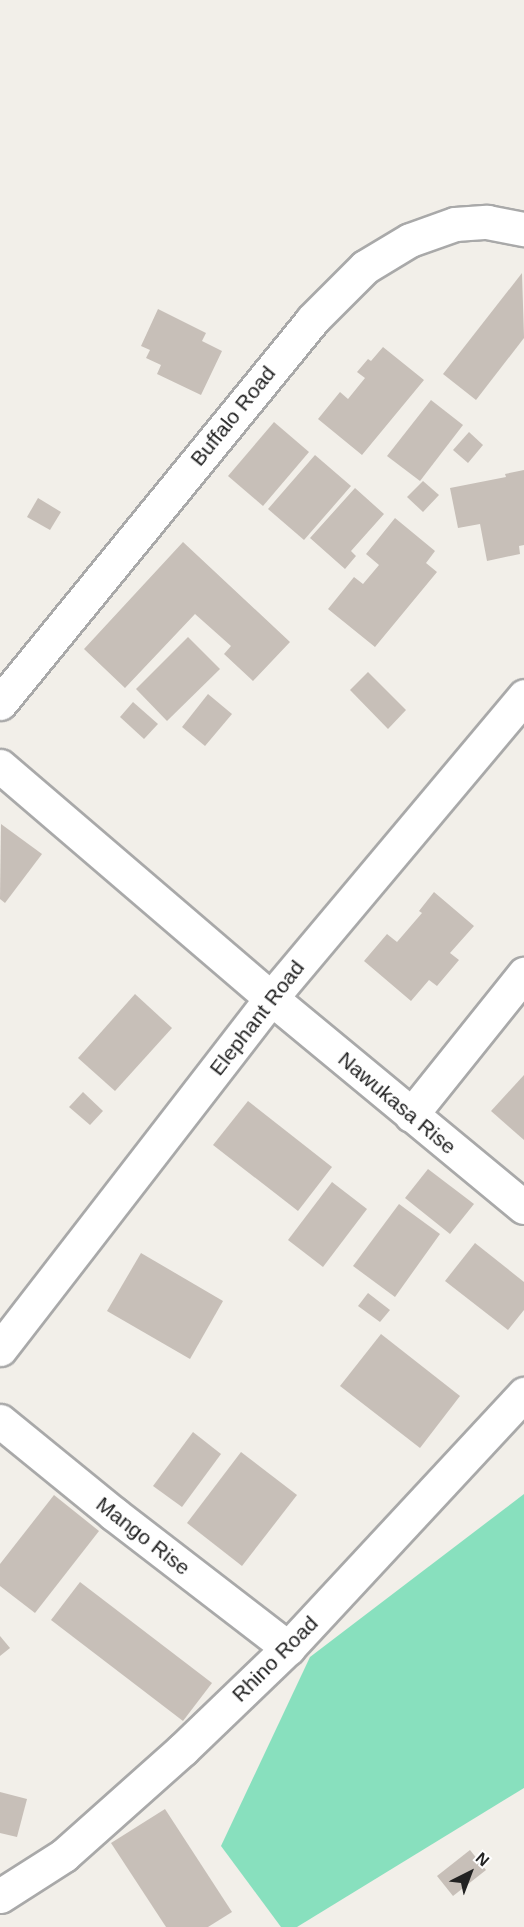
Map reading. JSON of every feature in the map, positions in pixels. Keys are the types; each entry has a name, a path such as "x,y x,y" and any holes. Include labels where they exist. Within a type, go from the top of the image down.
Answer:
{"street":[{"name":"Buffalo Road","path":"0,703 312,320 365,267 410,240 455,224 487,222 524,229"},
{"name":"Elephant Road","path":"3,1340 271,998 524,696"},
{"name":"Nawukasa Rise","path":"0,766 271,998 524,1207"},
{"path":"411,1115 524,974"},
{"name":"Rhino Road","path":"0,1896 64,1855 183,1749 288,1648 524,1394"},
{"name":"Mango Rise","path":"0,1421 114,1514 288,1648"}],"green space":[{"path":"524,1494 524,1788 297,1927 281,1927 221,1846 310,1657"}],"building":[{"path":"522,273 524,338 476,400 443,374"},
{"path":"158,309 206,333 202,341 222,351 201,395 157,374 161,365 146,358 150,350 141,346"},
{"path":"383,347 424,380 362,455 318,419 340,392 348,399 365,378 357,372"},
{"path":"431,400 463,425 420,481 387,456"},
{"path":"274,422 309,452 263,506 228,476"},
{"path":"469,432 483,445 468,463 453,450"},
{"path":"315,455 351,486 304,540 268,509"},
{"path":"524,470 524,545 519,546 520,554 487,561 480,524 458,528 450,488 506,477 505,474"},
{"path":"423,481 439,495 423,512 407,497"},
{"path":"355,488 384,514 351,551 356,556 345,569 310,538"},
{"path":"38,498 61,512 50,530 27,517"},
{"path":"395,518 435,551 426,563 437,572 375,647 328,609 354,577 363,584 379,565 366,554"},
{"path":"183,542 290,642 253,681 224,654 231,646 195,614 125,688 84,649"},
{"path":"188,637 220,669 167,721 136,689"},
{"path":"368,672 406,710 388,729 350,690"},
{"path":"208,694 232,714 205,746 182,727"},
{"path":"133,702 158,724 144,739 120,717"},
{"path":"1,824 42,854 5,903 0,899"},
{"path":"434,892 474,926 450,953 459,960 437,986 429,980 411,1001 364,961 387,934 397,942 422,913 419,911"},
{"path":"135,994 172,1028 115,1091 78,1058"},
{"path":"524,1075 524,1140 491,1111"},
{"path":"83,1092 103,1111 90,1125 69,1107"},
{"path":"248,1101 332,1167 298,1211 213,1145"},
{"path":"428,1169 474,1204 450,1234 405,1198"},
{"path":"332,1182 367,1209 323,1267 288,1240"},
{"path":"399,1204 440,1234 395,1297 353,1266"},
{"path":"475,1243 524,1282 524,1310 508,1330 445,1281"},
{"path":"141,1253 223,1301 190,1359 107,1311"},
{"path":"368,1293 390,1310 380,1322 358,1306"},
{"path":"381,1334 460,1396 420,1448 340,1386"},
{"path":"193,1432 221,1454 182,1507 153,1486"},
{"path":"241,1452 297,1495 242,1566 187,1523"},
{"path":"54,1495 99,1531 35,1613 0,1586 0,1564"},
{"path":"80,1582 212,1683 183,1721 51,1620"},
{"path":"0,1636 10,1648 0,1656"},
{"path":"0,1792 27,1799 17,1837 0,1833"},
{"path":"165,1809 232,1912 208,1927 166,1927 111,1843"},
{"path":"470,1850 486,1870 453,1896 437,1876"}]}
